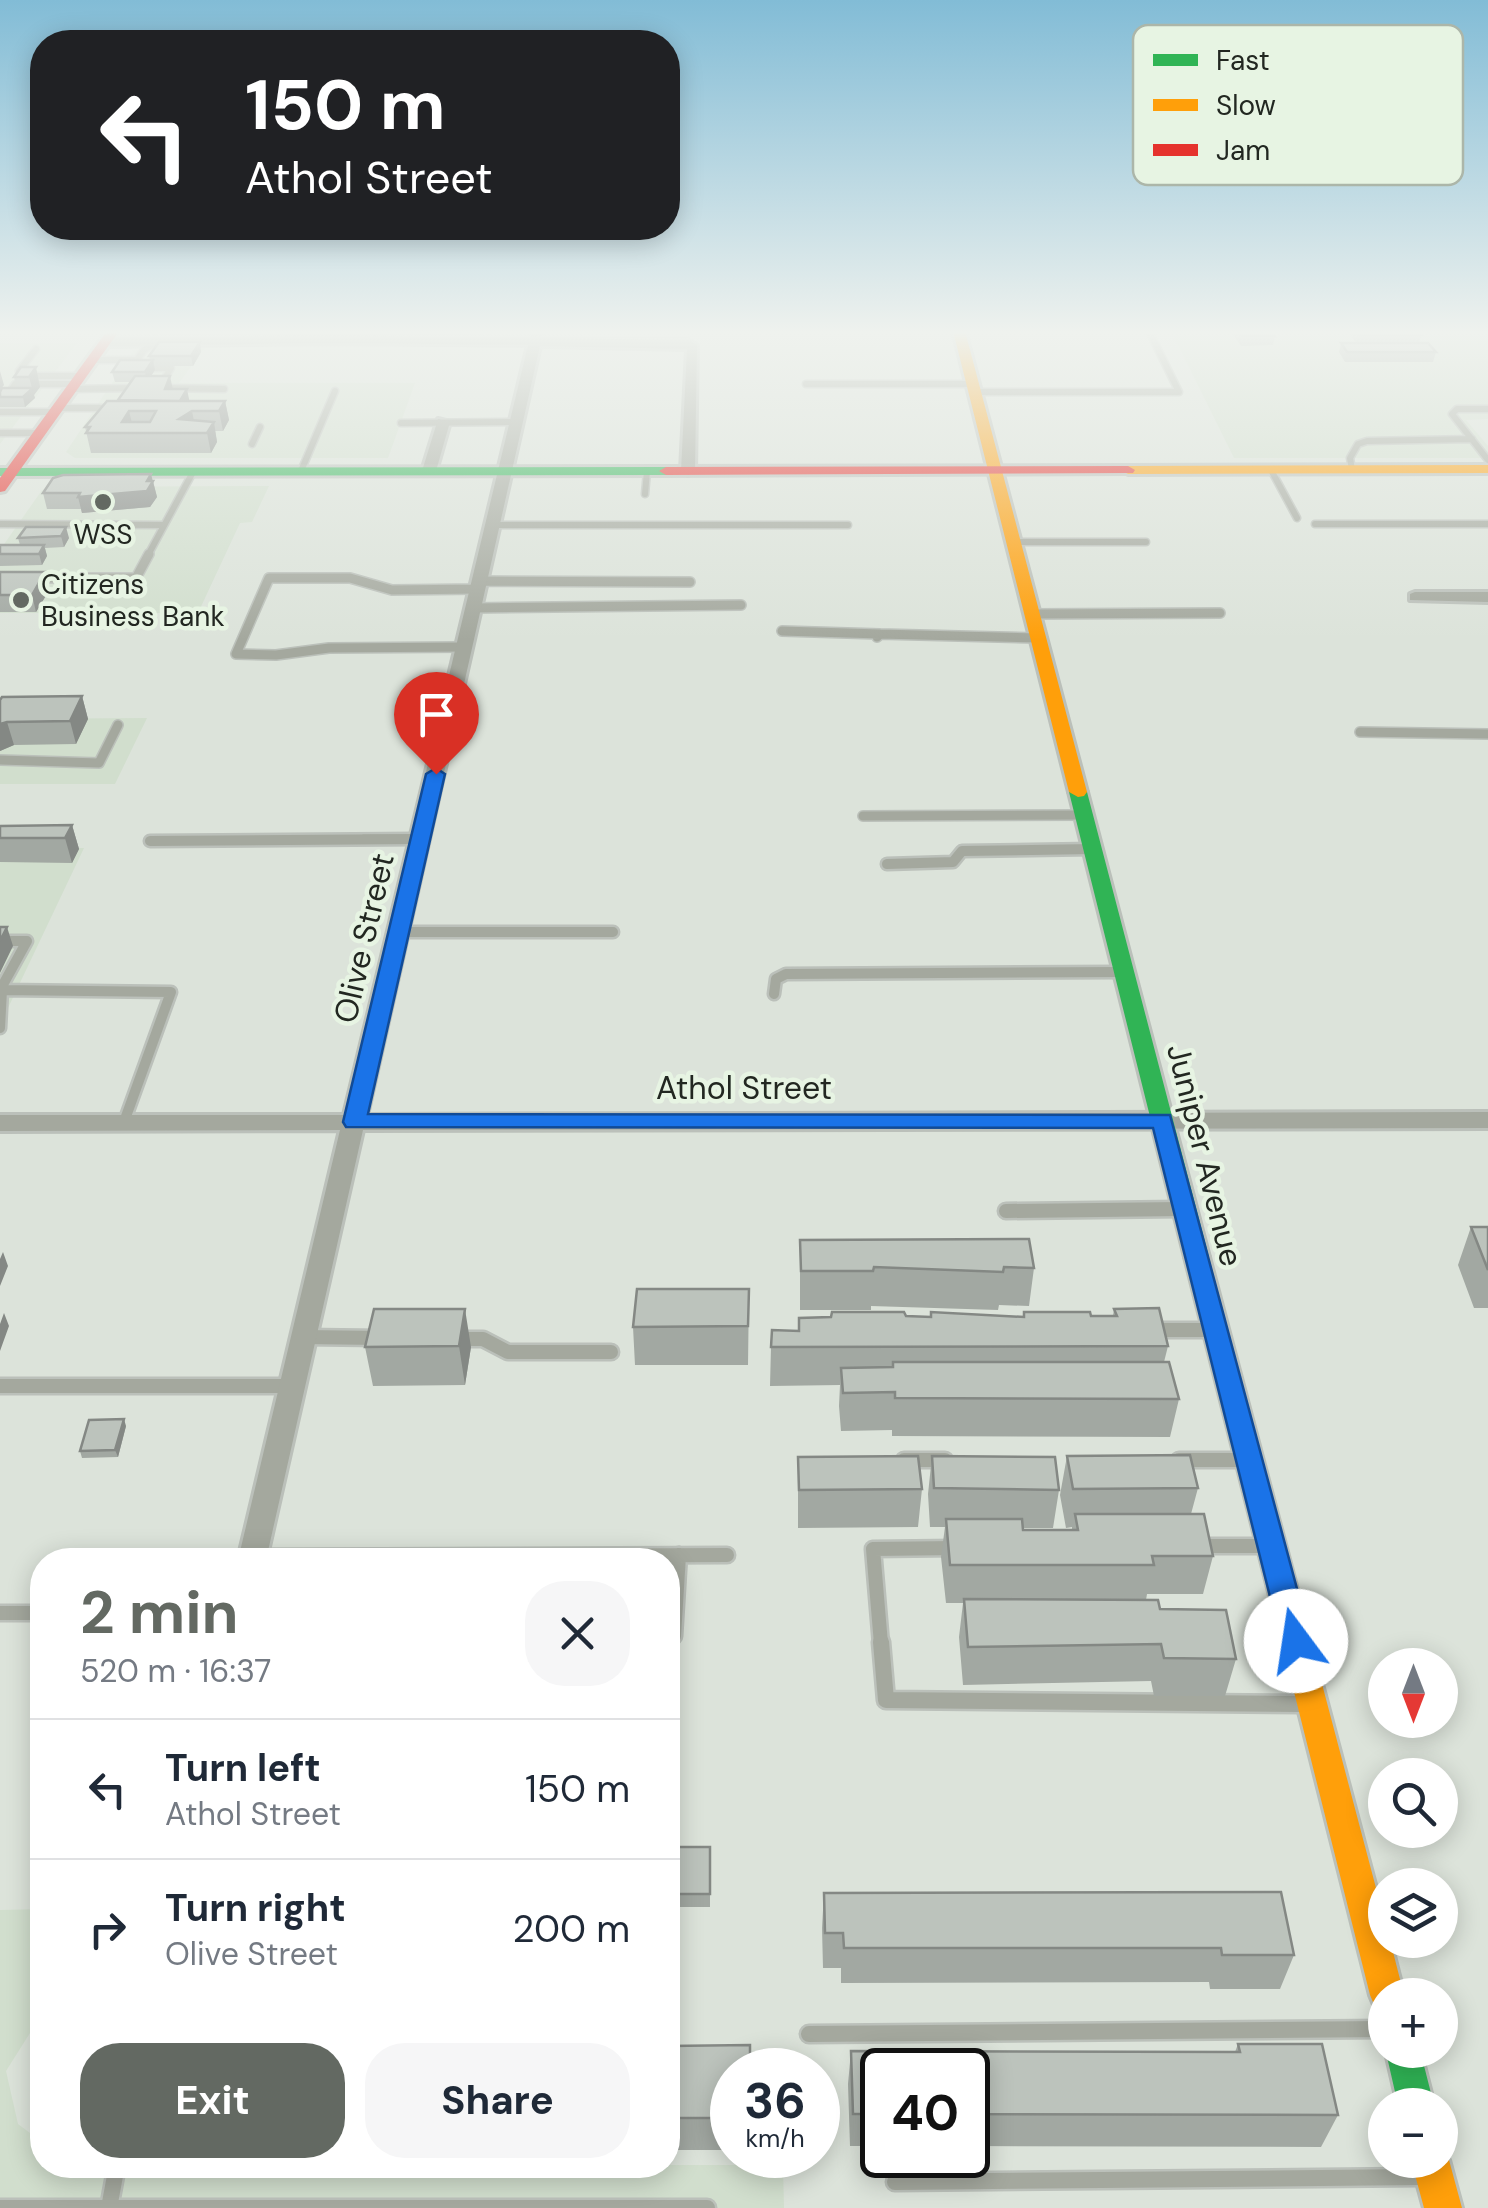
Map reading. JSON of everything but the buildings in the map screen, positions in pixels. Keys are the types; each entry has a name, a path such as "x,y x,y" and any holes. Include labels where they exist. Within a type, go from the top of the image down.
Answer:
{"street":[{"path":"4,477 39,434"},
{"path":"430,471 440,434"},
{"name":"Olive Street","path":"256,1548 514,434"},
{"path":"688,470 690,434"},
{"name":"Juniper Avenue","path":"986,434 1384,1978"},
{"path":"4,477 506,471 646,482 688,470 1487,468"},
{"path":"1415,597 1488,597"},
{"name":"Athol Street","path":"0,1123 1488,1120"},
{"path":"1434,2178 1442,2208"}],"lane":[{"path":"252,444 257,434"},
{"path":"301,471 317,434"},
{"path":"1468,434 1487,468"},
{"path":"1352,470 1350,458 1358,444 1367,441 1472,439"},
{"path":"1270,470 1297,518"},
{"path":"16,578 136,578 193,472"},
{"path":"0,524 164,524"},
{"path":"1315,524 1488,524"},
{"path":"493,525 848,525"},
{"path":"1014,542 1146,542"},
{"path":"465,647 329,648 236,654 269,578 350,578 392,590 741,605"},
{"path":"478,593 690,582"},
{"path":"1032,614 1220,613"},
{"path":"782,631 1038,638"},
{"path":"0,760 99,763 118,725"},
{"path":"1360,732 1488,734"},
{"path":"863,816 1084,815"},
{"path":"150,840 420,839"},
{"path":"887,864 953,862 962,851 1093,849"},
{"path":"398,932 613,932"},
{"path":"0,941 26,941 1,990 1,1025"},
{"path":"774,994 776,979 786,974 1124,972"},
{"path":"1,990 171,992 124,1122"},
{"path":"1006,1211 1185,1209"},
{"path":"1135,1330 1216,1330"},
{"path":"304,1337 405,1338"},
{"path":"444,1339 483,1340 508,1352 611,1352"},
{"path":"0,1386 293,1386"},
{"path":"878,1460 958,1460"},
{"path":"1155,1460 1250,1460"},
{"path":"1184,1546 1272,1546"},
{"path":"966,1548 873,1549 886,1700 1312,1704"},
{"path":"680,1556 728,1556"},
{"path":"0,1613 30,1614"},
{"path":"809,2034 1368,2029"},
{"path":"894,2182 1368,2171"},
{"path":"109,2208 115,2178"},
{"path":"0,2208 707,2208"}],"shaded area":[{"path":"78,434 397,434 388,458 75,458 66,452"},
{"path":"1222,434 1478,434 1488,446 1488,458 1234,458"},
{"path":"269,486 252,522 240,523 198,613 0,613 0,550 42,490"},
{"path":"147,718 115,784 0,784 0,719"},
{"path":"0,848 84,848 8,1008 0,1008"},
{"path":"30,1909 30,2033 6,2071 18,2124 30,2133 30,2178 680,2178 680,2165 710,2165 710,2178 783,2178 784,2208 0,2208 0,1910"}],"traffic: fast":[{"path":"0,472 666,471"},
{"path":"1078,792 1197,1257"},
{"path":"1407,2068 1412,2088"}],"traffic: slow":[{"path":"986,434 1078,792"},
{"path":"1128,470 1488,469"},
{"path":"1197,1257 1383,1978"},
{"path":"1435,2178 1443,2208"}],"traffic: jam":[{"path":"0,488 39,434"},
{"path":"666,471 1128,470"}],"place":[{"name":"WSS","path":"103,502"},
{"name":"Citizens Business Bank","path":"21,600"}],"route":[{"path":"436,774 354,1122 1162,1120 1296,1641"}]}
